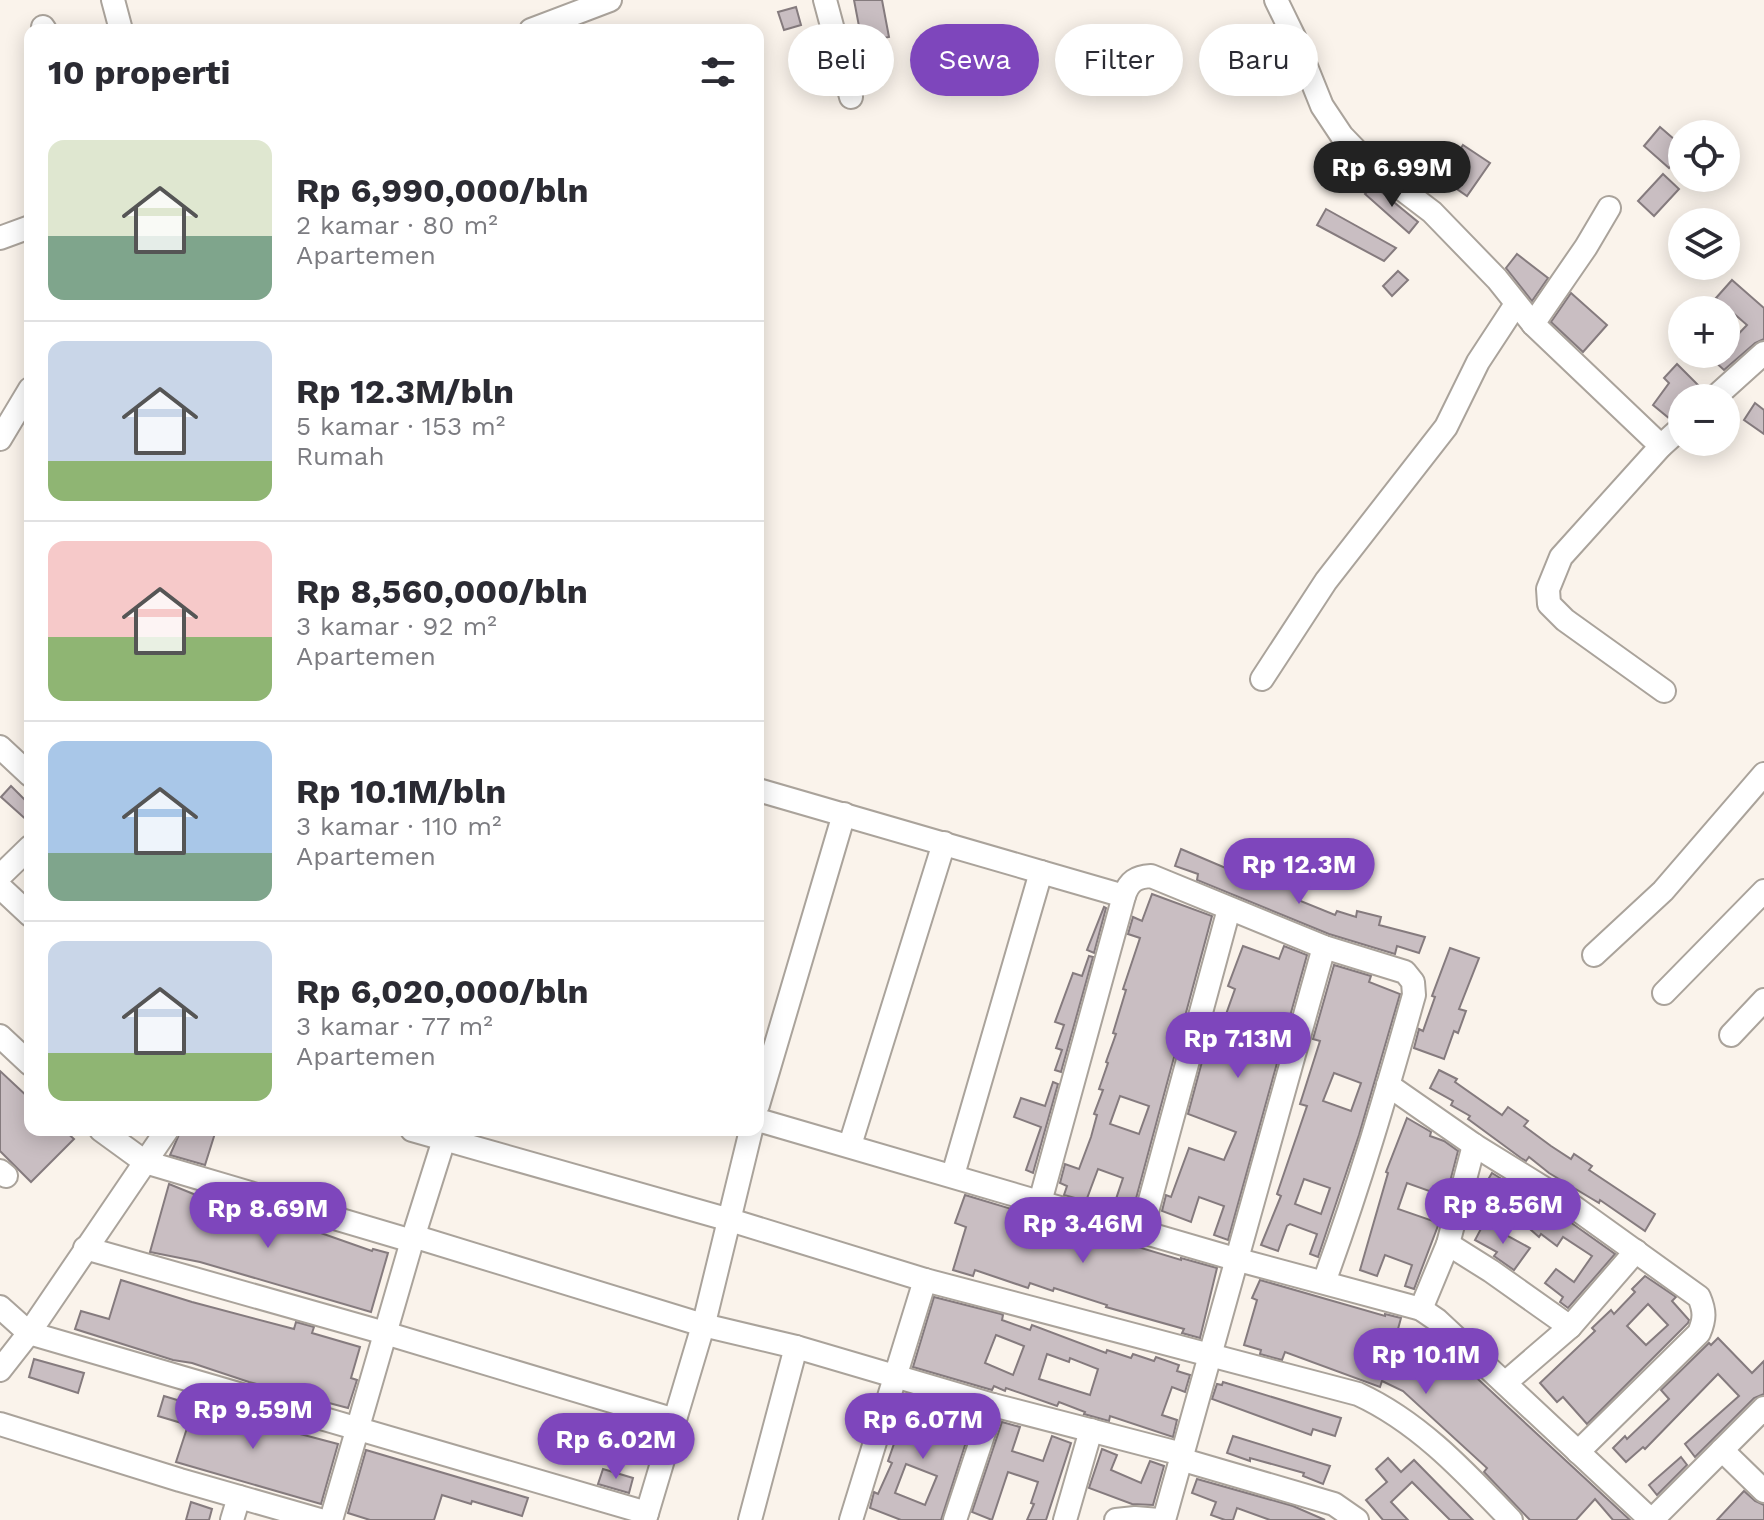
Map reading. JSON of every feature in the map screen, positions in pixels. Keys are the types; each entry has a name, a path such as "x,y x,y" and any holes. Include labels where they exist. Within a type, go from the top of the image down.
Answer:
{"street":[{"path":"113,0 119,24"},
{"path":"825,0 851,97"},
{"path":"1276,0 1322,106 1342,136 1369,164 1432,212 1497,279 1533,324 1661,446"},
{"path":"546,24 599,2"},
{"path":"1533,324 1609,208"},
{"path":"0,238 24,229"},
{"path":"1262,679 1326,581 1446,427 1478,362 1516,304"},
{"path":"1730,384 1764,353"},
{"path":"0,439 24,399"},
{"path":"1664,691 1565,620 1549,604 1548,589 1561,557 1668,440"},
{"path":"0,747 24,769"},
{"path":"1594,955 1663,891 1764,774"},
{"path":"764,792 1124,896"},
{"path":"764,1085 844,814"},
{"path":"850,1145 944,843"},
{"path":"0,876 24,853"},
{"path":"953,1175 1041,872"},
{"path":"1040,1202 1124,896 1132,881 1151,876 1324,947 1405,972 1411,977 1414,995 1348,1218 1324,1282"},
{"path":"0,887 24,909"},
{"path":"1664,993 1764,891"},
{"path":"1142,1230 1229,909"},
{"path":"1116,1520 1162,1520 1324,947"},
{"path":"1731,1035 1764,1000"},
{"path":"0,1036 24,1058"},
{"path":"1388,1085 1474,1145 1571,1205 1699,1297 1704,1308 1699,1333 1578,1452"},
{"path":"764,1122 1235,1259 1421,1309 1437,1320 1651,1520 1764,1408"},
{"path":"108,1136 145,1162 703,1325 796,1347 893,1377 1091,1430 1334,1504 1357,1520"},
{"path":"0,1370 29,1333 163,1136"},
{"path":"331,1520 446,1136 925,1280 1358,1394 1387,1407 1413,1425 1511,1520"},
{"path":"0,1307 29,1333 646,1516 703,1325 750,1136"},
{"path":"1421,1309 1448,1244 1474,1145"},
{"path":"1448,1244 1570,1327"},
{"path":"85,1248 675,1420"},
{"path":"1505,1383 1570,1327 1636,1251"},
{"path":"851,1520 925,1280"},
{"path":"750,1520 796,1347"},
{"path":"955,1520 993,1405"},
{"path":"0,1424 320,1520"},
{"path":"1065,1520 1091,1430"},
{"path":"1722,1450 1764,1491"},
{"path":"232,1520 239,1497"}],"building":[{"path":"854,0 882,0 887,24 859,24"},
{"path":"796,7 801,24 788,24 788,29 784,30 778,12"},
{"path":"1660,127 1668,134 1668,167 1644,146"},
{"path":"1463,145 1490,163 1467,196 1441,178"},
{"path":"1663,174 1668,179 1668,192 1676,192 1654,216 1638,201"},
{"path":"1373,185 1418,222 1409,233 1365,194"},
{"path":"1326,209 1396,248 1384,261 1317,225"},
{"path":"1517,254 1548,278 1532,301 1506,268"},
{"path":"1398,271 1408,280 1392,296 1383,286"},
{"path":"1732,280 1764,308 1764,339 1740,356 1740,332 1747,325 1740,319 1740,296 1718,296"},
{"path":"1571,293 1607,325 1583,352 1551,322"},
{"path":"1673,368 1681,368 1697,384 1668,384 1664,378"},
{"path":"1668,384 1668,417 1653,405"},
{"path":"1755,403 1764,410 1764,434 1744,420"},
{"path":"11,786 24,799 24,818 1,797"},
{"path":"1181,849 1249,878 1254,868 1275,877 1302,892 1298,900 1335,915 1337,911 1356,917 1357,911 1381,917 1379,925 1425,937 1419,953 1397,946 1395,954 1329,934 1197,880 1198,874 1175,866"},
{"path":"1152,894 1212,916 1134,1206 1116,1199 1123,1178 1098,1169 1086,1201 1064,1195 1067,1186 1060,1183 1065,1164 1079,1169 1091,1137 1097,1115 1094,1114 1103,1090 1099,1089 1126,990 1123,989 1140,938 1128,934 1133,917 1142,921","holes":["1120,1096 1149,1106 1139,1134 1110,1124"]},
{"path":"1106,908 1094,953 1087,950"},
{"path":"1243,946 1279,959 1284,946 1307,955 1228,1240 1214,1235 1224,1206 1199,1197 1191,1222 1162,1211 1166,1195 1171,1197 1189,1148 1224,1160 1236,1132 1188,1114 1215,1013 1225,1017 1235,989 1228,986"},
{"path":"1450,948 1479,958 1459,1009 1466,1011 1458,1033 1454,1031 1444,1059 1414,1048 1419,1029 1423,1031"},
{"path":"1089,956 1093,957 1061,1072 1055,1070 1062,1050 1056,1048 1064,1025 1055,1022 1073,973 1082,976"},
{"path":"1334,965 1371,976 1369,982 1400,994 1359,1135 1318,1257 1310,1254 1317,1234 1290,1224 1278,1251 1261,1245 1281,1196 1277,1194 1307,1106 1300,1104 1320,1041 1313,1039","holes":["1334,1073 1361,1083 1351,1111 1323,1101","1304,1179 1330,1188 1321,1214 1295,1204"]},
{"path":"1439,1070 1457,1079 1455,1082 1502,1115 1508,1107 1528,1121 1524,1126 1551,1146 1571,1159 1574,1154 1592,1166 1589,1170 1655,1214 1645,1231 1600,1200 1599,1203 1549,1173 1529,1157 1526,1161 1521,1158 1468,1119 1470,1116 1451,1105 1453,1101 1430,1088"},
{"path":"0,1071 24,1093 24,1136 71,1136 74,1139 31,1182 0,1151"},
{"path":"1053,1082 1058,1084 1033,1173 1026,1170 1041,1127 1014,1117 1021,1098 1045,1106"},
{"path":"1407,1118 1431,1132 1430,1136 1458,1151 1446,1197 1407,1183 1398,1209 1439,1223 1414,1289 1405,1286 1412,1265 1385,1255 1377,1276 1360,1270 1386,1172"},
{"path":"178,1136 214,1136 205,1165 170,1155"},
{"path":"1492,1173 1615,1254 1568,1308 1560,1302 1563,1297 1545,1283 1556,1269 1574,1282 1592,1256 1563,1237 1557,1246 1541,1234 1539,1237 1499,1202 1502,1198 1483,1188"},
{"path":"169,1184 218,1204 318,1232 372,1251 388,1253 371,1312 200,1262 150,1252"},
{"path":"965,1195 1217,1268 1200,1338 1182,1333 1184,1329 1106,1307 1054,1288 1053,1291 1030,1283 1028,1288 975,1270 973,1276 953,1270 966,1227 955,1223"},
{"path":"1484,1223 1530,1248 1514,1270 1494,1256 1497,1252 1475,1240"},
{"path":"1645,1276 1676,1297 1672,1301 1689,1320 1688,1323 1587,1424 1563,1397 1557,1402 1540,1383 1595,1331 1592,1328 1611,1310 1614,1314 1635,1292 1632,1289","holes":["1648,1304 1668,1325 1646,1345 1627,1326"]},
{"path":"121,1280 294,1329 296,1322 314,1327 312,1333 360,1347 351,1378 357,1380 348,1408 249,1382 75,1329 81,1311 109,1319"},
{"path":"1260,1280 1401,1318 1389,1362 1413,1372 1439,1343 1630,1520 1613,1520 1595,1499 1576,1520 1530,1520 1484,1472 1487,1468 1403,1391 1382,1381 1380,1387 1285,1352 1282,1360 1260,1354 1261,1350 1244,1345 1257,1300 1252,1298"},
{"path":"934,1297 1001,1314 1002,1320 1030,1330 1032,1325 1106,1353 1107,1350 1131,1358 1133,1354 1154,1361 1156,1357 1179,1365 1177,1371 1190,1375 1185,1392 1172,1387 1162,1415 1177,1420 1173,1437 1110,1416 1109,1421 1084,1414 1059,1402 1057,1406 1006,1388 1005,1391 994,1386 992,1390 913,1367","holes":["996,1335 1024,1346 1013,1375 985,1363","1047,1354 1069,1362 1070,1358 1098,1369 1090,1395 1039,1379"]},
{"path":"1718,1338 1752,1373 1764,1361 1764,1394 1754,1398 1695,1457 1685,1444 1739,1396 1718,1374 1645,1449 1643,1447 1626,1462 1613,1448 1625,1436 1627,1439 1669,1399 1661,1390"},
{"path":"34,1359 84,1373 78,1393 29,1377"},
{"path":"1223,1382 1341,1418 1335,1436 1313,1429 1311,1435 1212,1399 1217,1384 1222,1385"},
{"path":"909,1395 975,1414 941,1520 901,1520 870,1508 874,1492 878,1494 892,1463 888,1461 896,1438 891,1436 897,1418 900,1419","holes":["906,1464 937,1476 925,1505 895,1493"]},
{"path":"164,1396 267,1425 269,1417 287,1423 285,1430 338,1444 321,1504 176,1462 188,1425 158,1416"},
{"path":"619,1419 650,1429 645,1445 614,1435"},
{"path":"1002,1422 1020,1427 1012,1451 1043,1461 1052,1436 1071,1443 1046,1520 1027,1520 1038,1482 1008,1472 992,1520 972,1512"},
{"path":"1233,1436 1330,1466 1323,1484 1303,1476 1304,1473 1227,1453"},
{"path":"1102,1449 1117,1455 1111,1470 1141,1483 1150,1461 1164,1466 1153,1505 1132,1504 1089,1488"},
{"path":"366,1450 528,1498 522,1516 442,1495 434,1520 370,1520 348,1513"},
{"path":"1681,1457 1687,1465 1657,1495 1649,1485"},
{"path":"1388,1458 1401,1472 1414,1460 1473,1520 1450,1520 1412,1482 1391,1502 1408,1520 1383,1520 1366,1500 1387,1482 1376,1469"},
{"path":"603,1469 633,1478 629,1493 598,1484"},
{"path":"1197,1479 1293,1506 1325,1520 1270,1520 1237,1508 1233,1520 1225,1520 1211,1515 1216,1502 1192,1493"},
{"path":"1744,1491 1764,1505 1764,1520 1717,1520"},
{"path":"191,1502 212,1509 209,1520 186,1520"}]}
